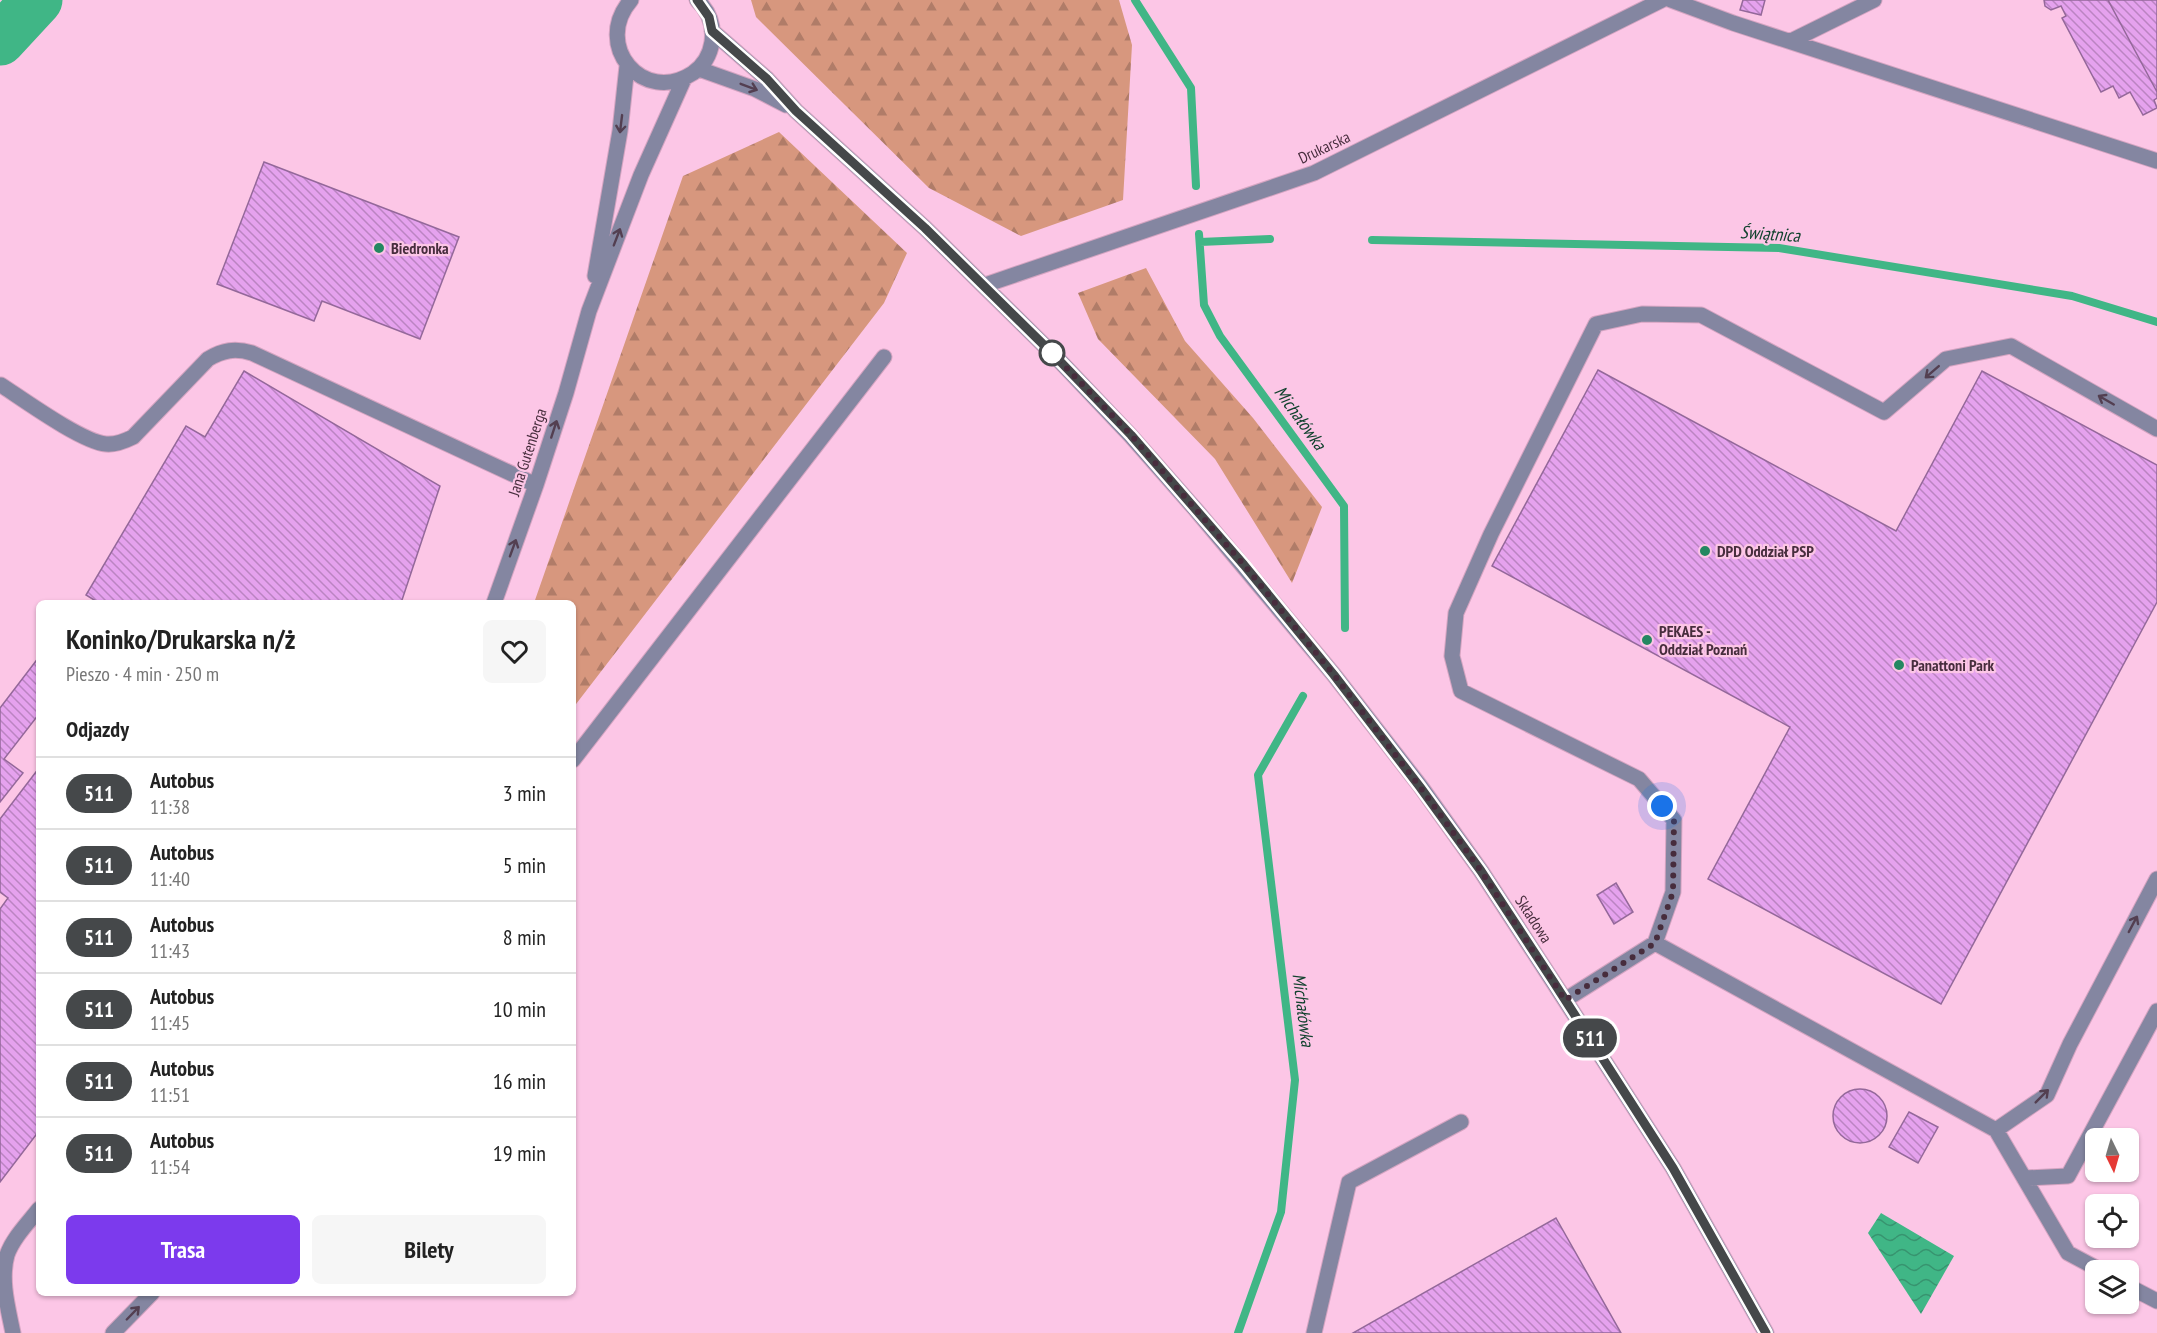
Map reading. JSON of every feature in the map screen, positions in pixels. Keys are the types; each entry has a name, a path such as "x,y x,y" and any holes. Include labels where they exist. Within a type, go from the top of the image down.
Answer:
{"street":[{"path":"625,3 617,24 616,42 622,58 627,66 649,81 667,83 684,79 699,69 707,57 712,31 709,17 697,0"},
{"name":"Drukarska","path":"985,285 1314,173 1662,0"},
{"path":"1671,0 1791,42 2157,161"},
{"path":"1791,42 1874,0"},
{"path":"712,31 767,79 796,111"},
{"name":"Jana Gutenberga","path":"589,311 620,131 627,66"},
{"path":"699,69 755,89 796,111"},
{"name":"Jana Gutenberga","path":"495,600 566,393 589,311 641,175 684,79"},
{"name":"Składowa","path":"796,111 985,285 1131,435 1233,552 1334,675 1481,871 1673,1168 1766,1333"},
{"path":"1565,1000 1655,943 1673,892 1674,819 1639,779 1461,691 1452,656 1456,613 1491,534 1596,324 1642,314 1701,315 1884,412 1946,359 2011,346 2157,429"},
{"path":"1,385 85,438 109,444 121,442 133,436 208,359 219,352 241,350 263,358 536,485"},
{"path":"576,756 884,357"},
{"path":"1996,1130 2047,1095 2070,1044 2157,879"},
{"path":"1655,943 1996,1130 2068,1253 2085,1262"},
{"path":"2024,1178 2068,1176 2157,1011"},
{"path":"1314,1333 1349,1182 1461,1122"},
{"path":"13,1333 3,1282 3,1269 10,1248 36,1213"},
{"path":"2139,1292 2157,1301"},
{"path":"113,1333 149,1296"}],"green space":[{"path":"751,0 1119,0 1132,45 1123,200 1021,236 929,188 756,17"},
{"path":"779,132 907,253 884,303 576,704 576,600 535,600 683,176"},
{"path":"1146,268 1185,341 1253,418 1322,507 1292,583 1215,459 1098,339 1078,293"}],"water":[{"path":"1881,1213 1954,1256 1921,1314 1868,1233"}],"building":[{"path":"1743,0 1765,0 1761,15 1740,10"},
{"path":"2044,0 2108,0 2157,92 2157,98 2154,100 2157,108 2143,115 2130,92 2119,98 2113,86 2101,92 2062,18 2066,16 2061,6 2051,10 2045,6"},
{"path":"2108,0 2157,0 2157,92"},
{"path":"264,162 459,237 420,339 322,301 314,321 217,284"},
{"name":"Panattoni Park","path":"1598,370 1896,531 1982,371 2157,465 2157,602 1941,1004 1708,879 1790,727 1492,566"},
{"path":"244,371 440,486 402,600 94,600 86,595 186,426 205,437"},
{"path":"36,661 36,718 4,759 23,773 0,802 0,708"},
{"path":"36,772 36,1135 0,1182 0,909 8,898 0,892 0,819"},
{"path":"1616,883 1633,912 1614,924 1597,895"},
{"path":"1860,1089 1870,1091 1879,1097 1885,1106 1887,1116 1885,1126 1879,1135 1870,1141 1860,1143 1850,1141 1841,1135 1835,1126 1833,1116 1835,1106 1841,1097 1850,1091"},
{"path":"1909,1112 1938,1127 1918,1163 1889,1147"},
{"path":"1556,1218 1621,1333 1353,1333"}],"waterway":[{"path":"0,40 37,0"},
{"name":"Michałówka","path":"1135,0 1191,88 1196,186"},
{"name":"Michałówka","path":"1199,234 1204,305 1220,336 1344,506 1345,628"},
{"name":"Świątnica","path":"1200,242 1270,239"},
{"name":"Świątnica","path":"1372,240 1779,248 2072,296 2157,322"},
{"name":"Michałówka","path":"1238,1333 1281,1212 1295,1080 1258,775 1303,696"}],"bus line":[{"name":"511","path":"697,0 709,17 712,31 767,79 796,111 985,285 1131,435 1244,565 1334,675 1481,871 1673,1168 1766,1333"}],"place":[{"name":"Biedronka","path":"379,248"},
{"name":"DPD Oddział PSP","path":"1705,551"},
{"name":"PEKAES - Oddział Poznań","path":"1647,640"},
{"name":"Panattoni Park","path":"1899,665"}],"route":[{"path":"1052,353 1131,435 1244,565 1334,675 1481,871 1565,1000 1655,943 1673,892 1674,819 1662,806"}]}
